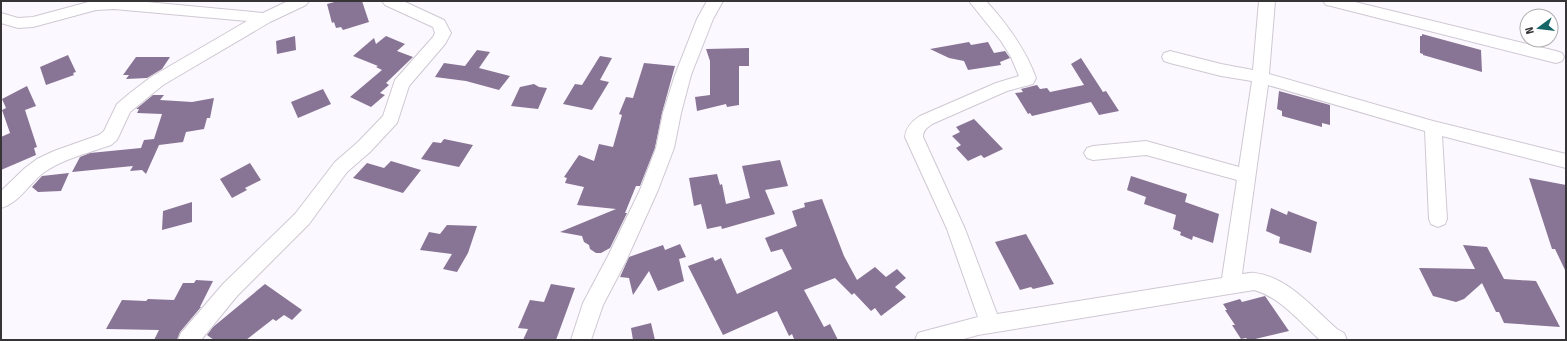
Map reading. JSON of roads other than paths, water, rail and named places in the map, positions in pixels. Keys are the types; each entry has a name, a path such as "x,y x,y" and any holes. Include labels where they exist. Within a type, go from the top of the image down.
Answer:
{"street":[{"path":"1,201 35,170 44,164 58,157 105,140 111,135 124,108 157,81 265,18 301,1"},
{"path":"188,340 230,290 302,219 341,167 364,147 391,119 401,84 439,40 443,33 439,24 390,1"},
{"path":"581,340 593,303 616,260 649,190 666,148 672,113 683,75 705,19 715,1"},
{"path":"977,1 1013,45 1026,69 1028,78 1027,80 1002,87 926,120 918,125 914,131 914,137 953,223 985,330"},
{"path":"1231,284 1261,77 1268,1"},
{"path":"1331,1 1556,57"},
{"path":"1,18 18,23 33,22 96,5 114,4 265,18"},
{"path":"1170,57 1221,70 1261,77 1433,128 1566,161"},
{"path":"1433,128 1438,219"},
{"path":"1093,153 1146,148 1246,176"},
{"path":"926,340 1254,281 1271,286 1288,298 1330,336 1337,340"}]}
